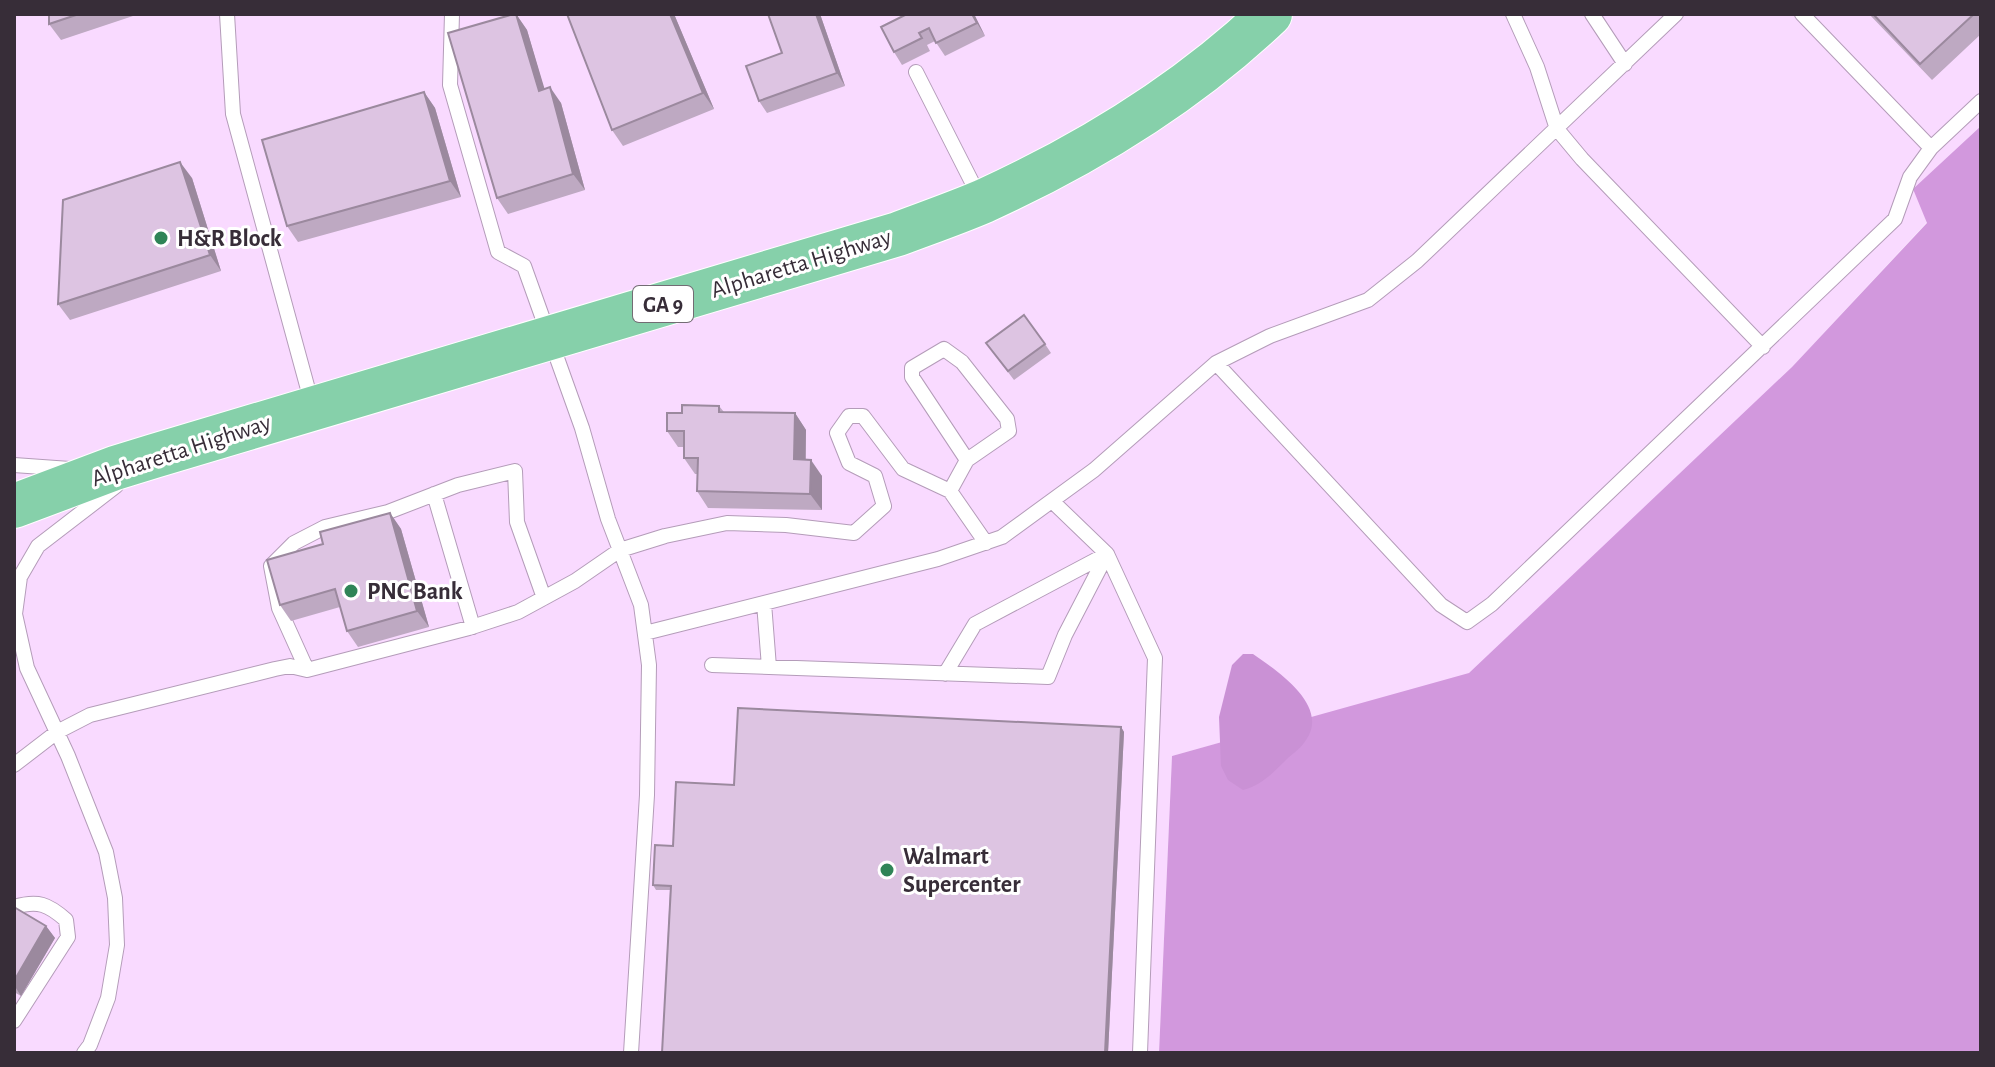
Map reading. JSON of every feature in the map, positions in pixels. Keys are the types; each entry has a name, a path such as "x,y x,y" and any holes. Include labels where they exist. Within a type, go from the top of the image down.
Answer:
{"main road":[{"name":"Alpharetta Highway","path":"14,506 116,469 313,408 898,234 982,202 1083,150 1150,108 1230,50 1270,14"}],"lane":[{"path":"227,14 233,114 313,408"},
{"path":"452,14 450,85 498,252 524,266 582,428 608,519 641,605 649,665 647,795 631,1053"},
{"path":"1513,14 1537,67 1557,129 1582,159 1763,347"},
{"path":"1592,14 1625,64"},
{"path":"645,633 938,559 1002,537 1094,470 1216,363 1270,336 1368,300 1417,261 1676,14"},
{"path":"1802,14 1931,148"},
{"path":"916,72 982,202"},
{"path":"1216,363 1441,605 1467,622 1492,604 1895,219 1910,177 1931,148 1981,101"},
{"path":"950,491 967,460 1009,431 1007,419 962,362 944,349 912,368 912,377 967,460"},
{"path":"14,765 57,732 90,715 259,672 290,666 307,670 473,627 518,612 575,581 620,550 665,536 727,523 786,525 854,533 884,506 875,476 849,463 837,433 849,416 863,416 903,469 950,491 986,543"},
{"path":"14,465 116,469"},
{"path":"14,517 116,469"},
{"path":"84,1053 108,998 117,945 115,898 106,852 68,756 27,668 15,614 20,577 38,546 116,469"},
{"path":"307,670 279,608 271,566 294,543 325,527 388,512 458,485 515,471 517,522 544,598"},
{"path":"434,494 473,627"},
{"path":"1052,501 1107,554 1155,658 1140,1053"},
{"path":"712,665 1048,677 1065,635 1107,554"},
{"path":"945,674 975,624 1107,554"},
{"path":"764,603 769,667"},
{"path":"14,655 27,668"},
{"path":"14,907 32,902 53,908 66,920 68,937 14,1021"}],"shaded area":[{"path":"14,14 1981,14 1981,126 1914,189 1927,222 1792,367 1469,674 1172,756 1159,1053 14,1053"},
{"path":"1981,126 1981,1053 1159,1053 1172,756 1469,673 1792,367 1927,223 1913,189"},
{"path":"1243,654 1253,654 1298,691 1306,702 1312,727 1302,745 1273,773 1243,790 1228,780 1221,766 1219,717 1232,665"}],"building":[{"path":"49,14 79,14 49,24"},
{"path":"516,14 539,91 550,87 573,174 497,198 448,33"},
{"path":"567,14 670,14 703,93 612,130"},
{"path":"768,14 816,14 837,73 759,101 746,66 782,53"},
{"path":"907,14 972,14 977,23 936,43 929,28 919,33 922,38 894,52 881,27"},
{"path":"1873,14 1974,14 1920,64"},
{"path":"424,92 450,181 287,226 262,140"},
{"path":"180,162 210,255 58,304 63,200"},
{"path":"1024,315 1045,344 1008,371 986,343"},
{"path":"682,405 719,406 719,412 795,413 794,459 811,460 810,494 697,491 698,458 684,458 684,431 667,431 667,413 682,413"},
{"name":"PNC Bank","path":"390,513 417,611 347,631 335,589 280,605 267,560 323,544 320,532"},
{"name":"Walmart Supercenter","path":"738,708 1121,727 1105,1053 662,1053 671,886 653,885 655,845 673,846 676,782 734,785"},
{"path":"14,907 46,926 14,981"}],"place":[{"name":"H&R Block","path":"161,238"},
{"name":"PNC Bank","path":"351,591"},
{"name":"Walmart Supercenter","path":"887,870"}]}
